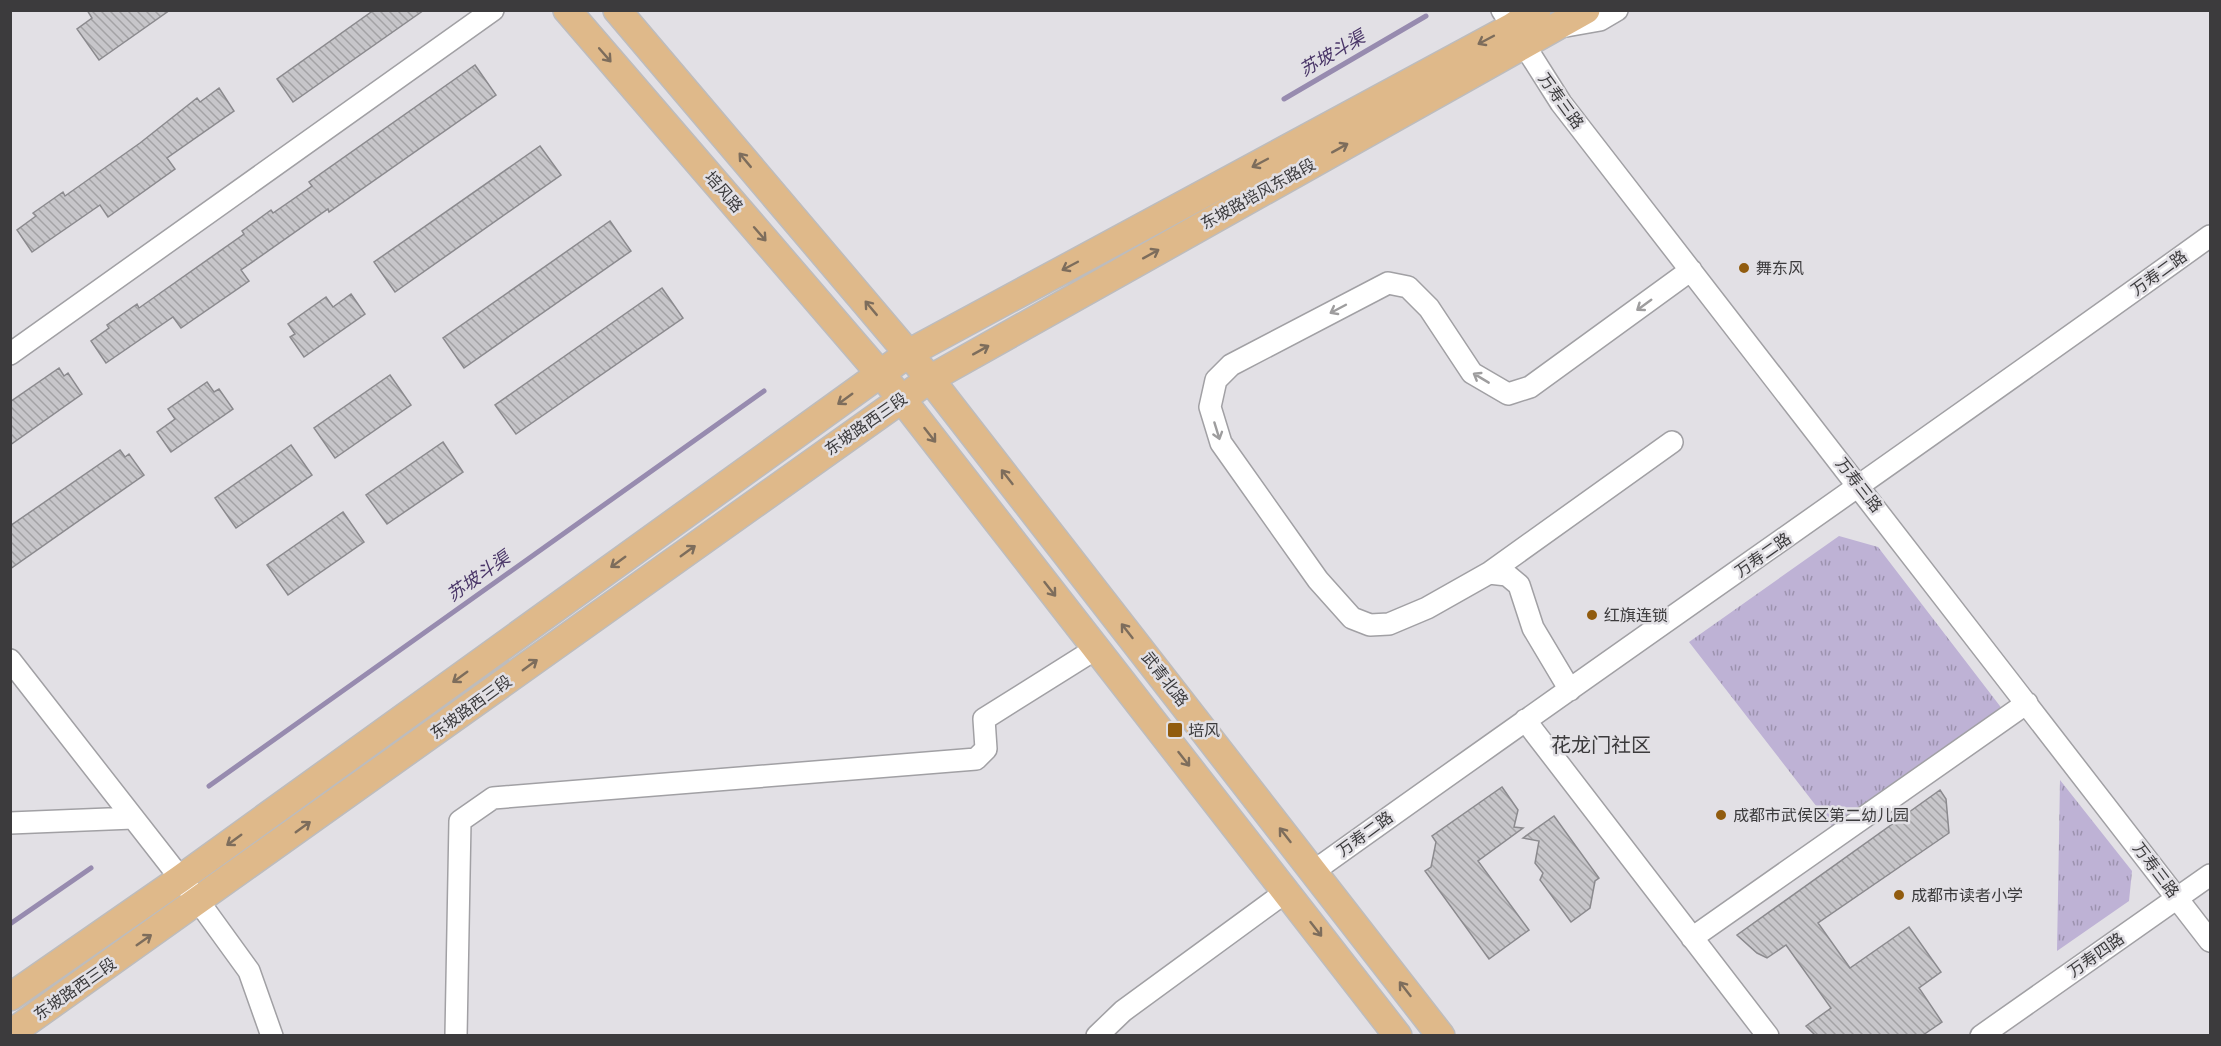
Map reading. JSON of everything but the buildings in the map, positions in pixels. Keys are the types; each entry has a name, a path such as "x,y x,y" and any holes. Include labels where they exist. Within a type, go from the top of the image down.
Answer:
{"main road":[{"name":"培风路","path":"567,10 881,373"},
{"path":"617,10 909,353"},
{"name":"东坡路培风东路段","path":"909,353 1512,28 1586,10"},
{"name":"东坡路培风东路段","path":"930,379 1512,28"},
{"name":"东坡路西三段","path":"10,997 180,879 909,353"},
{"name":"武青北路","path":"909,353 1441,1035"},
{"path":"881,373 1398,1035"},
{"name":"东坡路西三段","path":"10,1034 200,902 930,379"}],"street":[{"path":"10,354 494,10"},
{"path":"1545,19 1600,20 1617,10"},
{"name":"万寿三路","path":"1512,28 1561,103 2211,941"},
{"name":"万寿二路","path":"1314,871 1525,720 1861,487 2211,236"},
{"path":"1672,442 1489,573 1426,608 1389,624 1370,625 1352,618 1318,580 1221,443 1210,407 1216,380 1231,365 1388,283 1408,287 1429,308 1472,373 1508,394 1530,387 1691,270"},
{"path":"1489,573 1508,575 1519,585 1533,628 1570,690"},
{"path":"456,1035 460,821 493,798 976,759 986,749 984,719 1097,648"},
{"path":"10,660 200,902 249,970 272,1035"},
{"path":"1692,938 2027,703"},
{"path":"1525,720 1768,1035"},
{"path":"10,823 134,818"},
{"name":"万寿四路","path":"2004,1035 2181,903 2211,875"},
{"path":"1097,1035 1124,1011 1287,891"},
{"name":"万寿四路","path":"1981,1035 2181,903 2211,891"}],"green space":[{"path":"1839,536 1878,547 2003,710 1834,829 1689,642"},
{"path":"2060,780 2132,871 2129,901 2057,951"}],"waterway":[{"name":"苏坡斗渠","path":"1284,99 1426,16"},
{"name":"苏坡斗渠","path":"209,786 764,391"},
{"name":"苏坡斗渠","path":"10,924 91,868"}],"place":[{"name":"舞东风","path":"1744,268"},
{"name":"红旗连锁","path":"1592,615"},
{"name":"培风","path":"1175,730"},
{"name":"成都市武侯区第二幼儿园","path":"1721,815"},
{"name":"成都市读者小学","path":"1899,895"}],"district":[{"name":"花龙门社区","path":"1601,745"}]}
